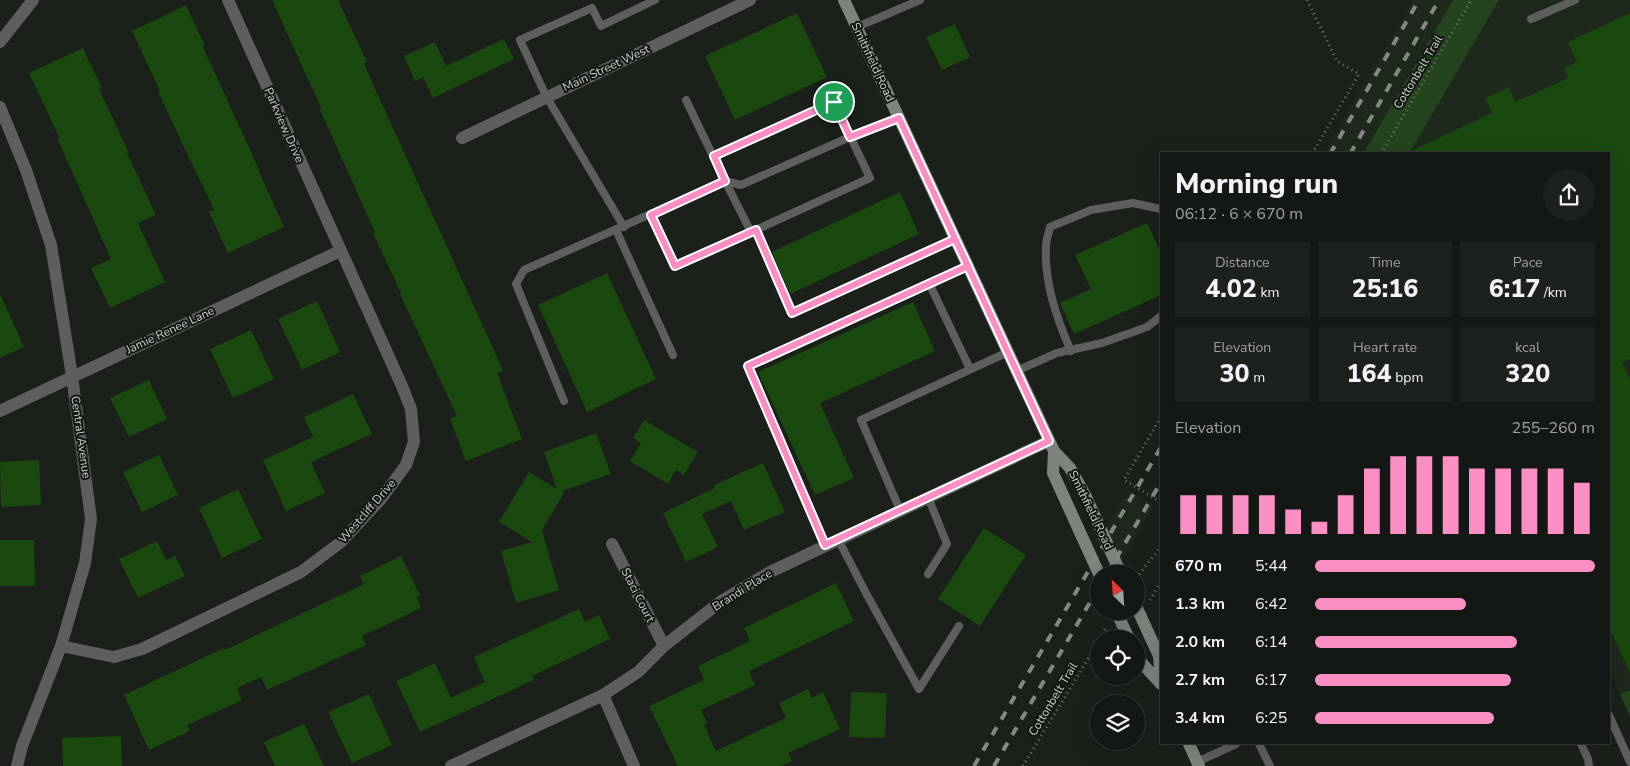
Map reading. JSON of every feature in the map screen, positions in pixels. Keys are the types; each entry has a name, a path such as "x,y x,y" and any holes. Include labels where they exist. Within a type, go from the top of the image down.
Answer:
{"main road":[{"name":"Smithfield Road","path":"844,0 1052,446 1070,468 1086,497 1117,565"},
{"name":"Smithfield Road","path":"1052,446 1053,473 1095,565"},
{"path":"1142,620 1159,656 1160,670"},
{"path":"1145,666 1160,682"},
{"path":"1189,744 1198,764"}],"street":[{"path":"0,42 33,0"},
{"name":"Parkview Drive","path":"228,0 340,251"},
{"name":"Main Street West","path":"462,138 546,96 750,0"},
{"name":"Central Avenue","path":"0,107 26,170 51,245 72,376 91,519 85,563 61,646 22,746 17,766"},
{"name":"Jamie Renee Lane","path":"0,411 340,251"},
{"name":"Westcliff Drive","path":"61,646 114,656 142,649 301,572 341,542 381,498 406,465 414,442 411,409 340,251"},
{"name":"Brandi Place","path":"450,766 603,695 638,672 664,646 720,602 770,572 928,497 1052,446"},
{"name":"Staci Court","path":"612,544 664,646"},
{"path":"603,695 634,766"}],"lane":[{"path":"655,0 601,26 592,8 520,40 546,96 620,228 673,355"},
{"path":"857,27 920,0"},
{"path":"1532,19 1575,0"},
{"path":"686,100 725,181 753,231 792,313 955,239"},
{"path":"651,215 675,266 870,178 834,102 714,156"},
{"path":"564,401 516,284 524,270 725,181 741,185 850,137 899,118"},
{"path":"1070,351 1052,301 1046,245 1050,227 1091,210 1133,203 1160,209"},
{"path":"825,545 748,366 968,266"},
{"path":"930,283 970,369"},
{"path":"1016,371 1057,354 1102,343 1147,327 1160,317"},
{"path":"900,510 861,420 1008,352"},
{"path":"928,497 947,544 928,574"},
{"path":"838,539 919,689 959,626"},
{"path":"1610,717 1630,762"},
{"path":"1198,764 1236,744"},
{"path":"1260,744 1270,766"},
{"path":"1581,744 1589,766"}],"path":[{"path":"1307,0 1337,61 1359,74 1313,152"},
{"name":"Cottonbelt Trail","path":"1382,152 1470,0"},
{"path":"1160,418 1124,480 1160,501"},
{"path":"1145,567 1160,548"},
{"path":"1150,600 1160,583"},
{"name":"Cottonbelt Trail","path":"1023,766 1090,655"}],"shaded area":[{"path":"1413,0 1453,0 1364,152 1324,152"},
{"path":"1499,0 1630,0 1630,690 1620,694 1610,673 1610,152 1410,152"},
{"path":"1128,490 1154,505 1122,559 1105,529"}],"green space":[{"path":"1453,0 1499,0 1410,152 1364,152"},
{"path":"1630,690 1630,717 1620,694"}],"building":[{"path":"272,0 338,0 367,62 364,64 503,370 497,373 522,439 466,461 450,419 457,416 400,294 373,233 375,232 320,110 322,110"},
{"path":"186,5 284,227 228,253 209,212 214,210 158,92 160,91 132,31"},
{"path":"797,13 827,77 735,120 705,56"},
{"path":"1630,13 1630,359 1622,362 1630,379 1630,673 1610,629 1610,152 1408,152 1492,113 1485,98 1509,87 1515,102 1568,78 1564,68 1577,62 1568,42"},
{"path":"955,24 970,57 942,70 926,37"},
{"path":"504,39 514,59 433,98 423,77 415,81 404,56 435,42 446,66"},
{"path":"83,48 102,88 99,89 156,215 138,223 165,282 110,308 91,268 111,259 57,138 59,137 29,73"},
{"path":"900,192 919,234 790,294 772,252"},
{"path":"1147,223 1160,251 1160,295 1074,334 1060,303 1091,289 1075,255"},
{"path":"607,273 656,379 587,412 538,305"},
{"path":"0,294 24,347 0,358"},
{"path":"317,301 340,352 302,370 278,319"},
{"path":"913,302 935,351 820,403 854,478 815,495 758,372"},
{"path":"251,330 274,379 233,398 210,349"},
{"path":"149,380 167,419 129,437 110,398"},
{"path":"353,394 372,434 311,462 325,493 286,511 263,460 313,437 304,417"},
{"path":"644,420 698,452 684,475 676,470 668,484 630,461 641,443 633,438"},
{"path":"596,433 611,474 562,491 564,493 542,530 559,590 516,603 501,551 532,542 499,522 529,472 557,489 544,452"},
{"path":"159,455 178,495 142,512 123,472"},
{"path":"39,460 41,505 1,507 0,462"},
{"path":"763,463 785,512 744,530 731,501 702,514 718,547 686,562 663,513 715,488 714,485"},
{"path":"238,489 262,539 222,558 199,508"},
{"path":"984,528 1026,555 980,626 938,599"},
{"path":"0,540 34,540 35,586 0,586"},
{"path":"157,541 166,560 175,556 185,576 138,598 119,559"},
{"path":"401,556 420,595 416,597 421,608 362,636 366,645 267,690 261,677 237,688 242,700 187,725 190,731 149,750 124,695 224,648 225,650 364,584 360,576"},
{"path":"836,583 854,621 749,671 755,685 701,710 707,723 704,725 716,751 786,718 779,703 808,689 812,698 823,692 840,729 788,753 792,761 781,766 678,766 649,706 704,680 698,666 750,641 744,628"},
{"path":"579,609 585,622 599,615 610,639 532,676 534,680 420,732 396,681 435,663 451,698 485,682 474,657"},
{"path":"851,692 887,693 885,738 849,737"},
{"path":"369,694 392,745 352,763 328,712"},
{"path":"304,724 324,766 275,766 264,742"},
{"path":"121,736 122,766 63,766 62,738"}],"railway":[{"path":"1331,152 1419,0"},
{"path":"1351,152 1439,0"},
{"path":"974,766 1160,449"},
{"path":"1112,565 1160,484"},
{"path":"994,766 1090,602"}],"route":[{"path":"834,102 714,156 725,181 651,215 675,266 756,230 792,313 955,239 968,266 748,366 825,545 1049,441 899,118 850,137 834,102"}]}
